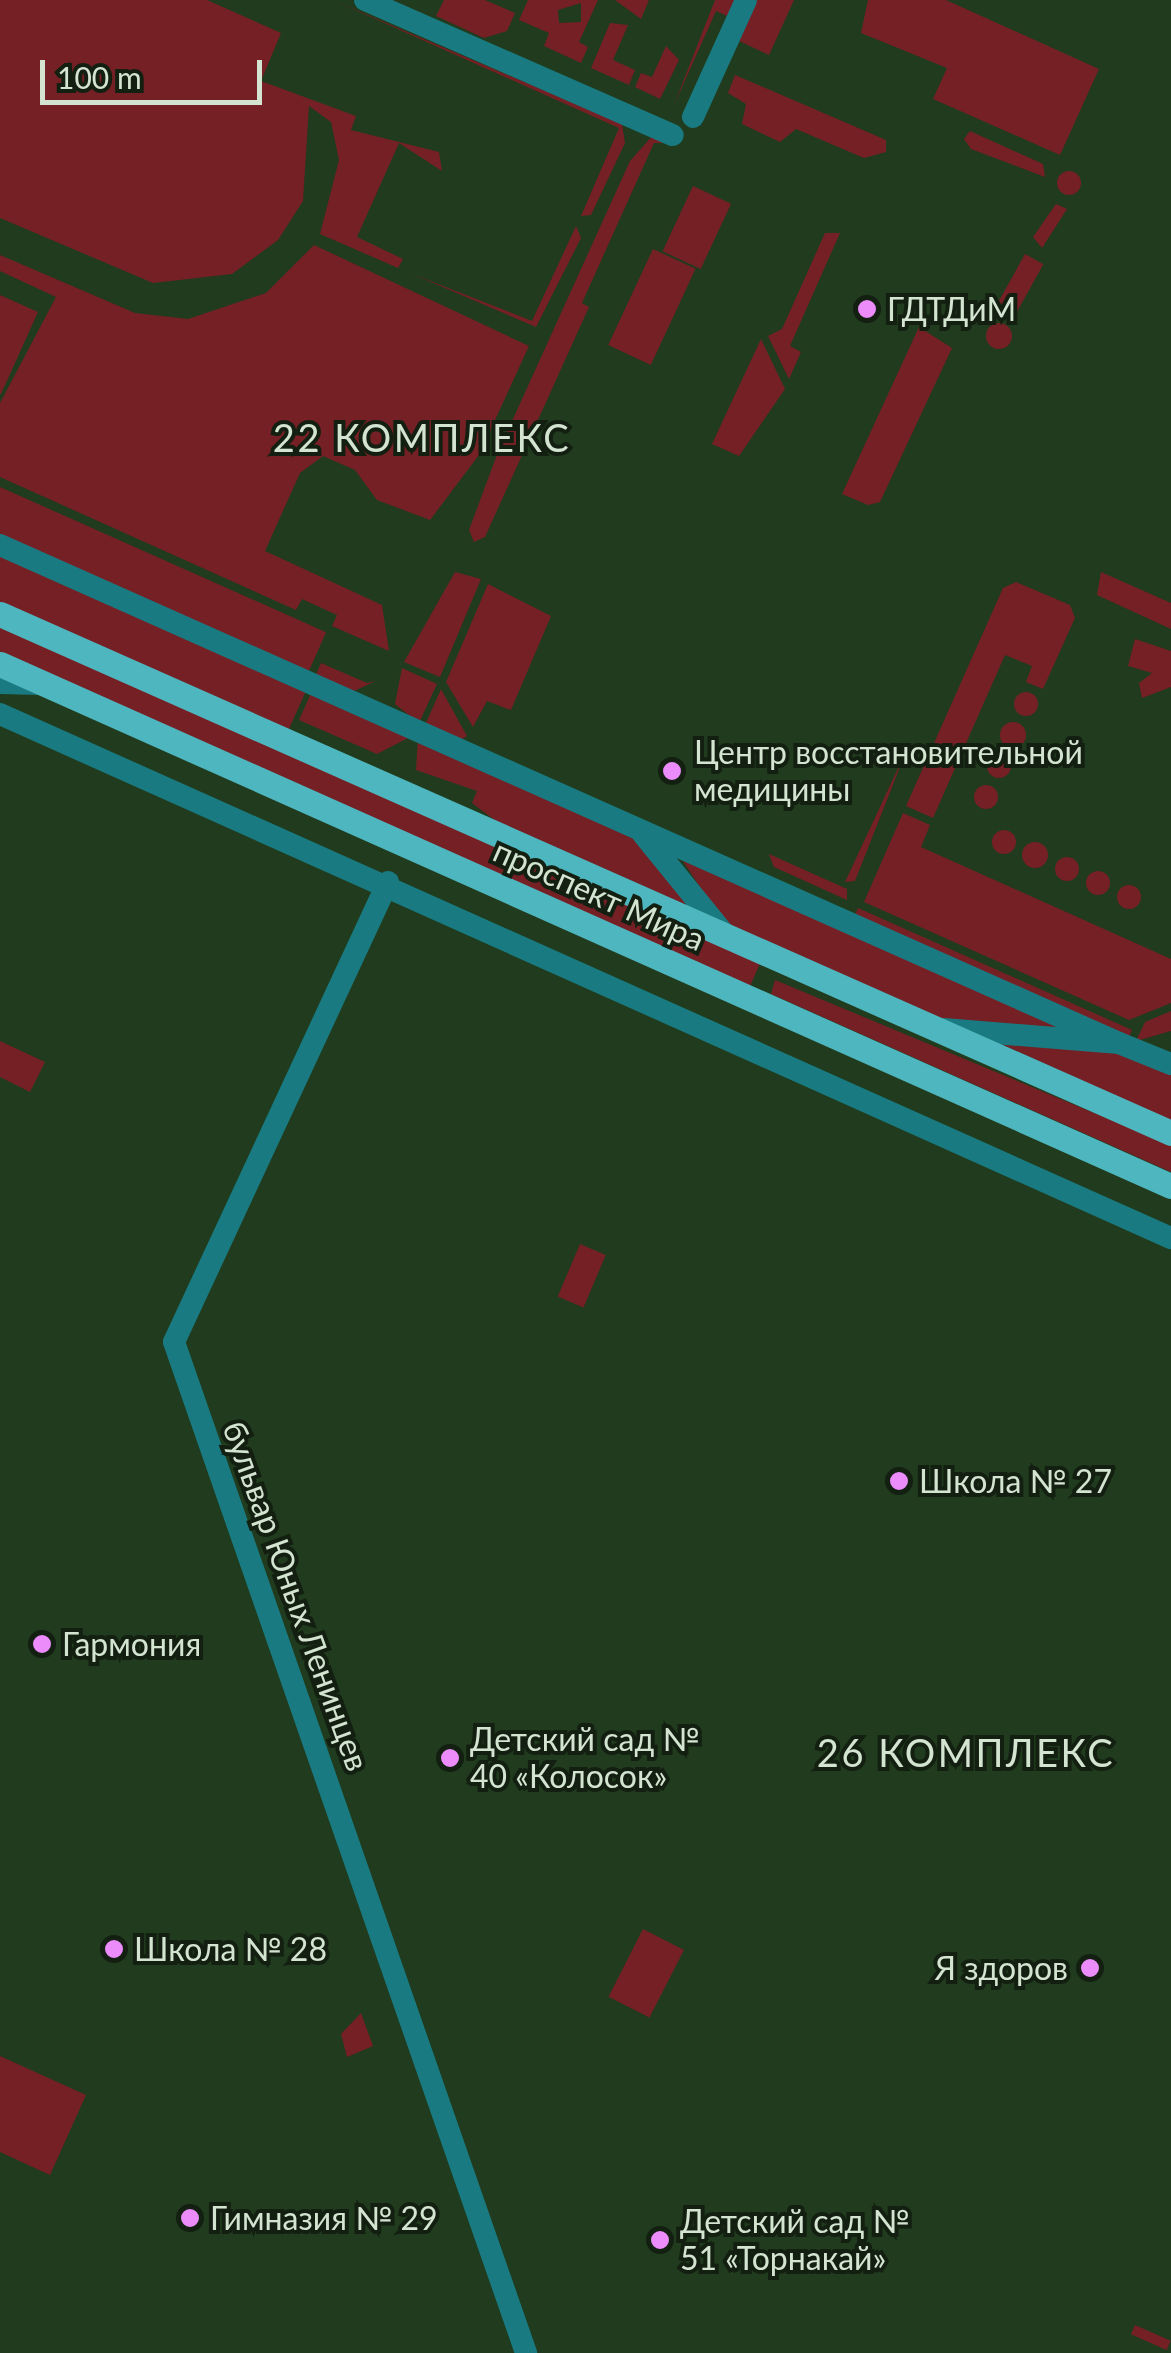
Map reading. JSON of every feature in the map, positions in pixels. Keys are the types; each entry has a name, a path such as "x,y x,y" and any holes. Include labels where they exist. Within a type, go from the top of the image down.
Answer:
{"main road":[{"name":"проспект Мира","path":"0,614 1171,1133"},
{"name":"проспект Мира","path":"0,664 1171,1186"},
{"path":"769,1005 762,977 788,964"}],"street":[{"path":"366,0 673,135"},
{"path":"693,117 746,0"},
{"path":"0,546 1171,1064"},
{"path":"0,682 48,684"},
{"path":"0,714 388,882 1171,1238"},
{"path":"638,828 726,936"},
{"name":"бульвар Юных Ленинцев","path":"388,882 174,1342 526,2353"},
{"path":"930,1028 1129,1047 1171,1042"}],"shaded area":[{"path":"0,0 207,0 281,33 261,81 356,116 351,130 439,152 442,171 399,143 357,237 403,259 398,268 320,234 339,160 331,122 309,106 303,201 278,240 232,274 153,283 0,218"},
{"path":"333,0 622,124 625,143 591,215 581,216 619,128"},
{"path":"444,0 485,0 515,13 507,31 484,38 436,16"},
{"path":"528,0 598,0 579,42 588,47 581,63 544,46 549,33 519,20","holes":["581,3 581,22 559,23 558,10"]},
{"path":"615,0 649,0 641,19"},
{"path":"715,0 741,0 727,16 716,11 674,105"},
{"path":"750,0 794,0 769,55 733,38"},
{"path":"868,0 946,0 1099,69 1060,155 933,99 947,68 861,33"},
{"path":"610,23 628,25 613,60 635,70 629,85 591,68"},
{"path":"666,46 679,60 660,99 635,87 641,73 652,77"},
{"path":"735,75 886,140 886,152 864,158 796,129 780,142 742,124 746,104 728,93"},
{"path":"970,131 1043,164 1045,177 971,149 964,139"},
{"path":"654,134 663,143 654,143 582,303 589,307 485,537 474,542 469,530 498,452 630,161"},
{"path":"1069,171 1081,183 1069,195 1057,183"},
{"path":"693,186 731,204 701,269 663,251"},
{"path":"1056,204 1067,209 1042,248 1033,237"},
{"path":"576,226 581,238 536,327 410,273 532,321"},
{"path":"825,233 840,233 790,346 801,352 789,379 768,336 782,329"},
{"path":"314,245 529,346 479,455 430,520 377,500 355,470 323,456 300,473 265,551 382,605 389,651 332,626 337,615 302,599 296,610 0,477 0,403 56,297 0,271 0,255 135,313 188,319 266,293"},
{"path":"653,249 696,269 651,365 608,345"},
{"path":"1025,254 1043,264 1017,312 998,302"},
{"path":"0,295 38,312 1,394 0,394"},
{"path":"999,323 1008,327 1012,336 1008,345 999,349 990,345 986,336 990,327"},
{"path":"919,327 952,348 880,502 868,505 842,494"},
{"path":"761,339 785,389 739,456 712,444"},
{"path":"0,487 326,632 305,679 0,543"},
{"path":"0,552 307,689 287,733 0,605"},
{"path":"455,572 481,579 440,677 404,662"},
{"path":"1101,572 1171,603 1171,629 1097,595"},
{"path":"1016,582 1070,605 1075,618 1043,689 1026,682 1032,666 1005,655 933,818 906,806 1003,588"},
{"path":"488,584 551,616 511,710 487,701 473,727 446,682"},
{"path":"0,625 760,963 749,987 0,653"},
{"path":"1135,639 1171,651 1171,687 1142,698 1139,683 1152,673 1128,666"},
{"path":"321,663 367,683 376,681 354,691 315,677"},
{"path":"402,668 437,684 419,723 395,704"},
{"path":"441,689 467,736 459,741 425,725"},
{"path":"312,691 412,736 377,754 299,720"},
{"path":"1021,692 1031,692 1038,704 1031,716 1021,716 1014,709 1014,699"},
{"path":"1013,722 1022,726 1026,735 1022,744 1013,748 1004,744 1000,735 1004,726"},
{"path":"418,738 634,834 693,908 496,821 472,803 477,791 416,770"},
{"path":"907,749 855,881 845,882"},
{"path":"999,754 1008,757 1008,775 999,778 990,775 987,766 990,757"},
{"path":"986,785 995,788 995,806 986,809 977,806 974,797 977,788"},
{"path":"903,813 930,825 921,847 1171,959 1171,1003 1129,1020 864,902"},
{"path":"1004,830 1016,842 1004,854 992,842"},
{"path":"1035,842 1044,846 1048,855 1044,864 1035,868 1026,864 1022,855 1026,846"},
{"path":"769,854 847,889 847,900 774,867"},
{"path":"679,855 1077,1032 952,1023 722,921"},
{"path":"1067,857 1079,869 1067,881 1055,869"},
{"path":"1098,871 1107,874 1107,892 1098,895 1089,892 1086,883 1089,874"},
{"path":"1129,885 1138,888 1138,906 1129,909 1120,906 1117,897 1120,888"},
{"path":"858,908 1132,1030 1128,1038 854,916"},
{"path":"775,980 1171,1145 1171,1172 771,994"},
{"path":"1171,1011 1171,1031 1136,1041 1145,1022"},
{"path":"992,1040 1120,1051 1171,1073 1171,1121"},
{"path":"0,1041 45,1062 30,1092 0,1077"},
{"path":"580,1244 606,1255 584,1307 558,1296"},
{"path":"643,1929 684,1950 649,2018 608,1997"},
{"path":"361,2013 373,2046 347,2057 341,2034"},
{"path":"0,2056 86,2095 50,2175 0,2152"},
{"path":"1135,2325 1171,2341 1167,2350 1131,2334"}],"place":[{"name":"ГДТДиМ","path":"867,309"},
{"name":"Центр восстановительной медицины","path":"672,771"},
{"name":"Школа № 27","path":"899,1481"},
{"name":"Гармония","path":"42,1644"},
{"name":"Детский сад № 40 «Колосок»","path":"450,1758"},
{"name":"Школа № 28","path":"114,1949"},
{"name":"Я здоров","path":"1090,1968"},
{"name":"Гимназия № 29","path":"190,2218"},
{"name":"Детский сад № 51 «Торнакай»","path":"660,2240"}],"district":[{"name":"22 КОМПЛЕКС","path":"422,438"},
{"name":"26 КОМПЛЕКС","path":"966,1753"}]}
